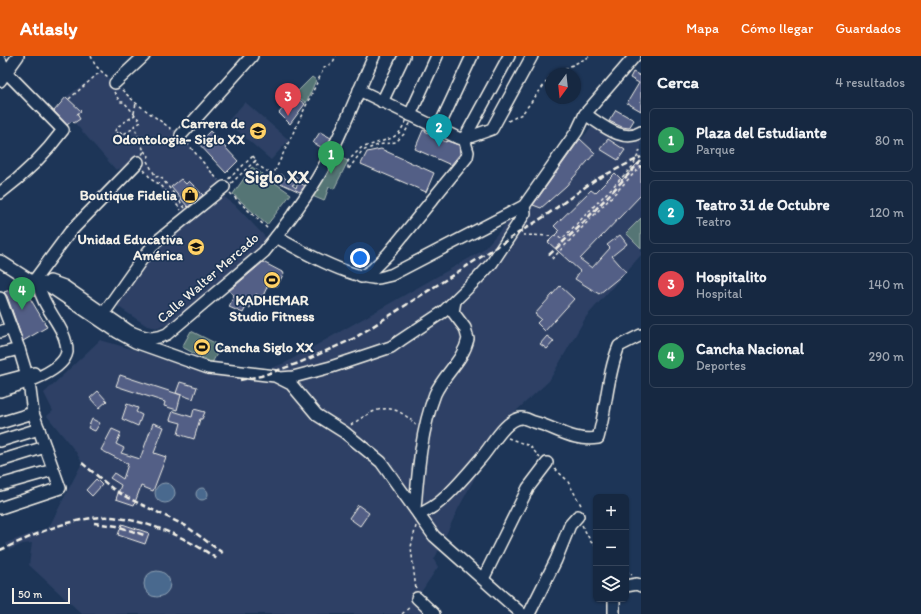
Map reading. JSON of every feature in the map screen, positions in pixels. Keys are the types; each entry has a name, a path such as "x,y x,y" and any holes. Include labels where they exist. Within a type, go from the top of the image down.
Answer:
{"street":[{"path":"4,77 18,56"},
{"path":"112,81 144,56"},
{"path":"181,135 252,56"},
{"name":"Calle Walter Mercado","path":"38,284 49,281 64,286 104,312 129,331 140,336 159,338 167,334 264,252 309,193 323,168 374,56"},
{"path":"382,102 404,56"},
{"path":"412,116 437,56"},
{"path":"438,128 472,56"},
{"path":"361,277 372,270 388,254 467,156 468,152 464,139 509,56"},
{"path":"359,90 458,138 464,139 492,129 532,56"},
{"path":"276,237 307,254 361,277 375,279 391,275 524,206 577,131 585,114 635,56"},
{"path":"0,60 4,77 62,130 55,141 10,186 0,193"},
{"path":"585,114 605,127 625,137 634,137 641,132"},
{"path":"0,390 52,369 63,362 67,356 67,349 58,325 40,297 38,284 70,232 138,162"},
{"path":"104,312 156,242 224,187"},
{"path":"0,261 135,342 208,368 278,378 293,377 315,372 391,347 443,312 492,263 525,213 524,206"},
{"path":"0,298 3,313 11,328 28,378 33,414 60,488 0,508"},
{"path":"417,512 424,438 429,412 436,393 446,376 460,360 468,339 465,328 453,312 455,301"},
{"path":"0,332 11,328"},
{"path":"417,512 437,504 482,457 511,422 522,418 549,426 585,440 598,438 604,415 613,361 619,346 641,335"},
{"path":"0,354 19,349"},
{"path":"0,382 28,378"},
{"path":"278,378 291,384 317,415 336,427 381,462 434,536 522,614"},
{"path":"0,423 33,414"},
{"path":"0,441 39,429"},
{"path":"0,461 45,447"},
{"path":"483,579 528,488 547,463"},
{"path":"0,485 53,470"},
{"path":"529,614 556,560 570,525 578,516"},
{"path":"629,585 637,584 641,586"},
{"path":"417,598 434,614"},
{"path":"614,602 614,614"}],"path":[{"path":"91,56 95,65 136,103 181,135 224,187 276,237"},
{"path":"254,163 273,175 324,68 333,62 336,56"},
{"path":"566,68 591,56"},
{"path":"69,99 101,70"},
{"path":"112,81 111,86 120,102 124,102 141,122 134,126 144,151 149,156 146,159 156,176 160,176 184,207 188,216"},
{"path":"492,129 522,114 545,84"},
{"path":"132,129 122,135 119,131 116,134 115,131 117,127 135,114 136,103"},
{"path":"412,116 404,134 396,142 378,145 362,151 348,170 348,161 361,148 392,138 399,133 412,116"},
{"path":"523,235 556,236 562,240 633,166 641,148"},
{"path":"144,151 138,162 152,180 161,185 177,207 188,216"},
{"path":"253,156 256,160 254,163 224,187 253,156"},
{"path":"552,259 641,166"},
{"path":"336,427 351,425 373,411 381,409 391,410 408,417 419,428 424,438"},
{"path":"499,435 530,446 540,458 567,480 570,489 582,506 578,516 582,521 582,528 593,542"},
{"path":"402,614 410,608 417,598 411,547 417,512"}],"shaded area":[{"path":"101,71 136,103 181,135 220,182 188,216 152,180 138,162 116,170 73,121 65,126 53,112 66,97"},
{"name":"Carrera de Odontologia- Siglo XX","path":"245,102 289,140 271,160 227,122"},
{"path":"641,125 641,255 586,317 549,381 517,410 497,437 459,507 434,560 438,567 417,598 435,614 82,614 29,565 32,543 23,544 9,550 6,543 49,527 82,463 76,452 47,416 53,411 44,393 100,340 233,378 235,375 260,372 285,363 482,251 591,128"},
{"path":"219,193 235,205 269,241 170,323 158,328 147,326 114,304 144,264 181,226"},
{"path":"165,483 172,486 175,493 172,500 165,503 158,500 155,493 158,486"},
{"path":"200,488 204,488 208,494 204,500 200,500 196,496 196,492"},
{"path":"157,571 166,575 170,584 166,593 157,597 148,593 144,584 148,575"}],"green space":[{"path":"312,77 316,80 306,103 295,94"},
{"path":"332,154 348,161 334,189 329,187 324,201 310,195"},
{"path":"252,167 291,194 267,225 233,194"},
{"path":"641,218 641,248 626,233"},
{"name":"Cancha Siglo XX","path":"191,331 221,346 212,363 182,347"}],"building":[{"path":"633,72 641,76 641,111 627,103 639,83 630,78"},
{"path":"294,96 305,104 290,124 279,113"},
{"path":"66,97 81,111 77,114 80,119 74,123 72,121 67,125 54,111"},
{"path":"616,110 634,120 629,128 622,127 609,121"},
{"path":"423,130 446,142 459,145 460,154 451,165 415,149"},
{"path":"210,131 238,161 226,173 198,143"},
{"path":"320,132 331,138 325,149 313,143"},
{"path":"580,139 595,153 566,186 541,208 533,205"},
{"path":"608,139 625,150 618,160 600,149"},
{"path":"381,149 434,173 426,192 361,164 367,152"},
{"path":"638,163 641,166 641,195 580,259 592,268 610,248 607,245 620,235 627,244 612,256 626,272 599,294 575,279 580,271 548,242 559,231 554,226 591,190 595,193 615,173 622,180"},
{"path":"281,174 290,183 293,175 302,180 298,182 305,186 300,192 278,182","holes":["298,182 296,188 292,185"]},
{"path":"181,179 186,184 189,181 203,195 188,207 171,187"},
{"path":"263,262 284,273 277,286 269,283 262,298 256,294 250,308 246,307 243,313 229,307 234,295 229,291"},
{"path":"560,286 574,299 545,331 537,323 541,319 535,314"},
{"path":"20,287 27,293 47,327 23,341 7,296 4,292"},
{"path":"547,336 554,341 547,349 540,344"},
{"path":"120,375 181,395 177,410 164,406 165,402 116,386"},
{"path":"180,382 197,387 193,399 176,393"},
{"path":"98,391 107,401 99,408 90,398"},
{"path":"127,404 138,408 136,412 142,415 138,426 122,419"},
{"path":"194,409 205,412 202,419 200,419 194,439 178,434 181,423 170,420 173,411 192,417"},
{"path":"92,419 100,423 95,431 88,428"},
{"path":"153,423 164,427 154,453 166,457 153,491 141,486 134,505 116,499 121,485 110,478 114,473 123,479 128,464 101,450 112,429 121,433 116,444 124,448 121,453 140,459"},
{"path":"96,479 102,485 92,496 86,490"},
{"path":"358,505 369,513 360,526 349,518"},
{"path":"122,524 149,533 145,544 118,535"}],"railway":[{"path":"240,380 261,376 299,363 353,339 545,216 595,180 641,157"},
{"path":"549,255 579,227 641,161"},
{"path":"82,463 113,489 128,498 186,526 224,554"},
{"path":"0,550 42,532 68,523 89,518 110,517 138,522 166,531 206,551 217,559"},
{"path":"94,523 117,526 144,535"}],"place":[{"name":"Hospitalito","path":"288,116"},
{"name":"Carrera de Odontologia- Siglo XX","path":"258,131"},
{"name":"Teatro 31 de Octubre","path":"439,147"},
{"name":"Plaza del Estudiante","path":"331,174"},
{"name":"Boutique Fidelia","path":"190,195"},
{"name":"Unidad Educativa América","path":"196,247"},
{"name":"KADHEMAR Studio Fitness","path":"272,280"},
{"name":"Cancha Nacional","path":"22,310"},
{"name":"Cancha Siglo XX","path":"202,347"}],"district":[{"name":"Siglo XX","path":"277,177"}]}
